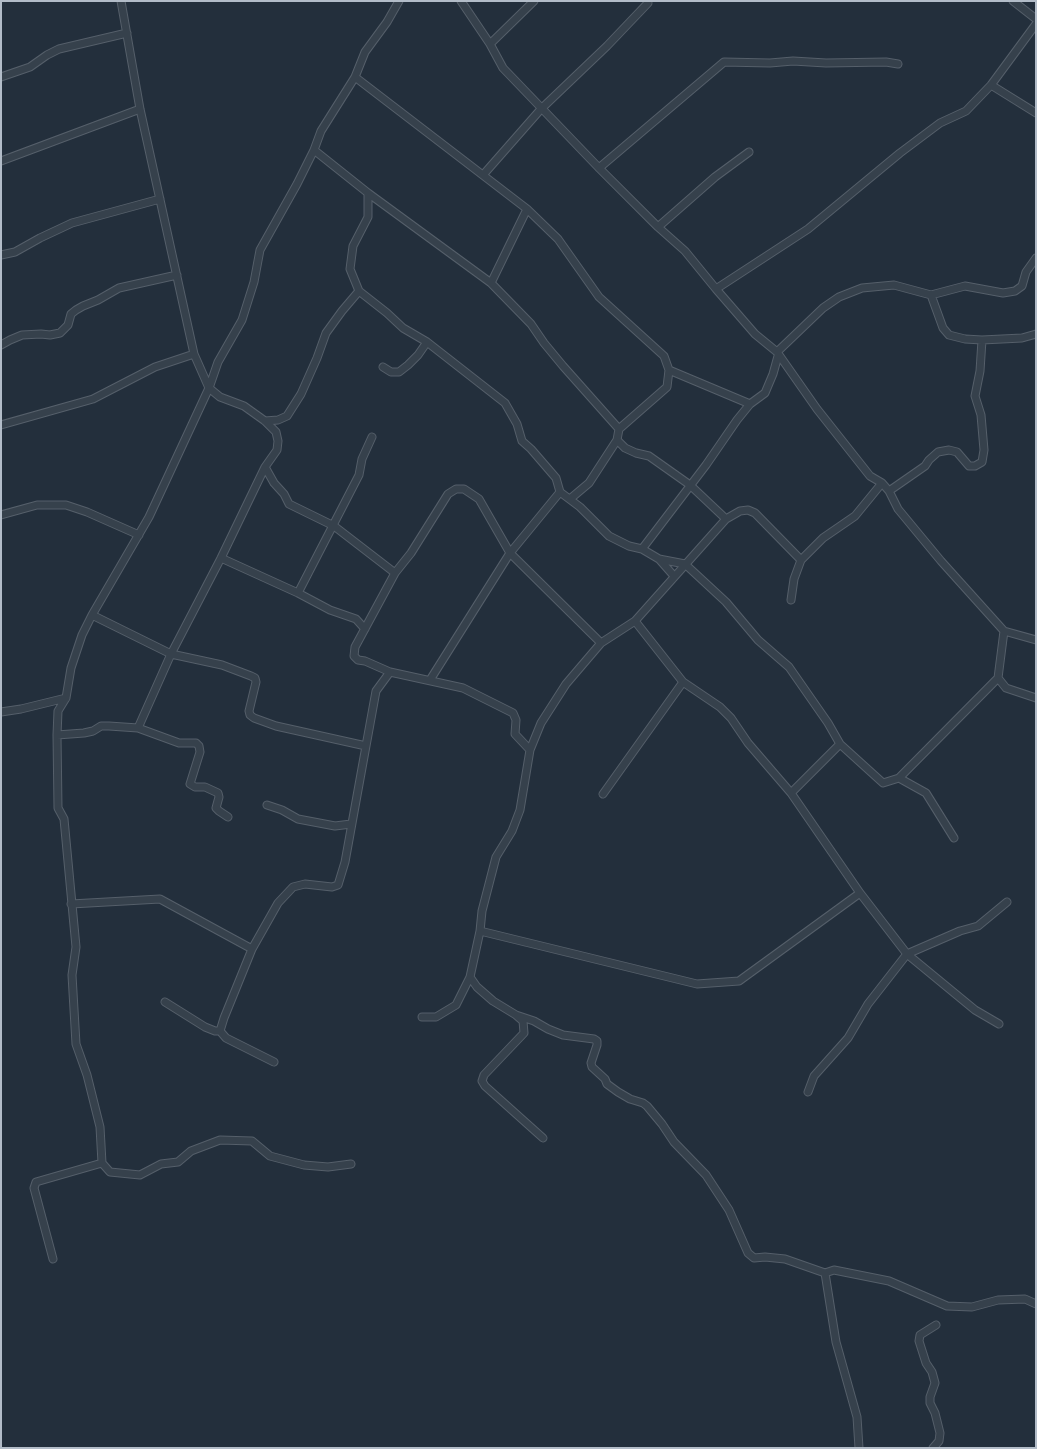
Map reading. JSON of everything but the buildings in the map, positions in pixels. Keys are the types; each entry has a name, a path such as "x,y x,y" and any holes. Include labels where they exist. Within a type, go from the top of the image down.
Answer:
{"street":[{"path":"121,1 140,109 194,354 210,388 220,397 244,406 265,421 276,432 278,441 276,450 265,467 221,558 171,654 138,728"},
{"path":"351,1164 328,1167 304,1165 270,1156 252,1141 220,1140 191,1151 178,1162 161,1164 140,1175 110,1172 102,1163 100,1127 87,1075 76,1044 72,975 76,947 64,819 58,808 57,735 58,711 66,698 71,668 82,635 149,517 210,388 218,362 229,342 237,332 254,282 260,250 297,184 314,150 321,131 355,78 365,52 399,1"},
{"path":"461,1 490,44 503,68 599,168 658,227 685,251 716,290 755,334 778,354 817,409 870,476 882,483 889,491 898,509 941,561 1004,631 1036,640"},
{"path":"490,44 534,1"},
{"path":"1013,1 1036,19"},
{"path":"483,175 540,108 607,46 648,3"},
{"path":"716,290 808,229 900,153 940,123 966,111 991,85 1036,24"},
{"path":"1,77 30,67 47,55 59,49 127,32"},
{"path":"599,168 724,62 770,64 793,61 826,63 886,62 898,64"},
{"path":"355,78 526,209 558,239 599,297 664,356 669,370 667,387 619,429 617,440 589,483 570,499"},
{"path":"991,85 1036,113"},
{"path":"1,160 140,109"},
{"path":"314,150 368,193 491,283 531,324 563,366 619,429"},
{"path":"658,227 715,177 749,152"},
{"path":"368,193 368,217 353,246 350,269 359,291 403,328 427,342 504,403 517,424 522,441 531,449 556,478 560,492 580,507 609,536 629,546 642,548 659,559 674,576"},
{"path":"1,255 15,252 72,223 160,198"},
{"path":"491,283 526,209"},
{"path":"642,548 750,404 764,393 773,374 778,354 823,308 839,297 862,288 894,285 931,295 965,286 1003,293 1016,291 1022,286 1026,272 1036,258"},
{"path":"1,345 22,335 50,335 60,333 68,325 71,314 76,310 119,288 176,275"},
{"path":"265,421 278,420 288,416 301,394 326,333 359,291"},
{"path":"931,295 943,328 949,335 965,339 982,340 1022,338 1036,334"},
{"path":"889,491 925,466 938,452 950,450 956,452 969,466 975,466 982,462 984,450 981,414 975,396 980,371 982,340"},
{"path":"383,367 391,372 399,372 418,355 427,342"},
{"path":"1,425 93,399 155,367 194,354"},
{"path":"669,370 750,404"},
{"path":"298,593 334,526 359,475 362,459 372,437"},
{"path":"617,440 625,448 636,453 649,456 690,485 726,520"},
{"path":"265,467 274,483 284,494 289,504 334,526 394,573"},
{"path":"792,600 794,580 801,560 823,538 855,516 882,483"},
{"path":"530,750 515,734 516,720 513,713 464,688 390,672 365,661 358,660 354,656 355,647 394,573 411,553 448,494 456,489 464,489 479,499 510,553 601,643"},
{"path":"430,680 510,553 560,492"},
{"path":"1,514 37,505 66,505 87,512 139,535"},
{"path":"422,1017 436,1017 456,1004 470,977 480,931 482,911 496,858 512,831 520,810 530,750 541,723 566,684 601,643 635,621 726,520 740,511 748,510 755,513 801,560"},
{"path":"221,558 298,593 330,610 356,619 365,629"},
{"path":"659,559 685,564 726,602 758,640 789,667 828,723 840,744 883,783 899,778 998,678 1004,631"},
{"path":"92,615 171,654 222,665 255,678 256,682 249,711 250,715 254,718 276,726 366,746"},
{"path":"635,621 683,682 720,707 731,718 748,743 791,793 860,893 907,954 975,1010 999,1024"},
{"path":"220,1031 252,949 278,903 293,887 305,884 332,887 338,885 345,862 376,691 390,672"},
{"path":"998,678 1006,688 1036,698"},
{"path":"603,794 683,682"},
{"path":"1,712 21,709 66,698"},
{"path":"57,735 84,733 93,731 101,726 109,726 138,728 179,743 196,743 199,746 200,752 190,784 195,787 205,787 218,793 219,797 216,808 228,818"},
{"path":"791,793 840,744"},
{"path":"899,778 926,794 954,838"},
{"path":"266,805 282,810 298,819 336,826 351,824"},
{"path":"480,931 697,984 739,981 860,893"},
{"path":"71,904 160,899 252,949"},
{"path":"808,1092 814,1076 848,1038 868,1004 907,954 960,930 978,926 1007,902"},
{"path":"470,977 477,987 493,1001 516,1015 534,1021 548,1029 562,1034 594,1039 597,1045 591,1063 592,1067 605,1079 607,1084 618,1092 647,1106 662,1124 674,1142 706,1175 729,1210 744,1246 754,1258 785,1259 825,1273 834,1270 889,1281 947,1306 972,1308 998,1300 1025,1298 1036,1304"},
{"path":"166,1002 205,1027 215,1031 220,1031 226,1038 274,1062"},
{"path":"516,1015 522,1021 524,1033 484,1075 482,1081 485,1086 543,1138"},
{"path":"53,1259 34,1188 36,1182 102,1163"},
{"path":"825,1273 836,1342 857,1417 860,1448"},
{"path":"933,1448 939,1441 940,1433 935,1413 930,1403 930,1397 935,1383 932,1372 926,1363 919,1341 920,1335 936,1324"}]}
